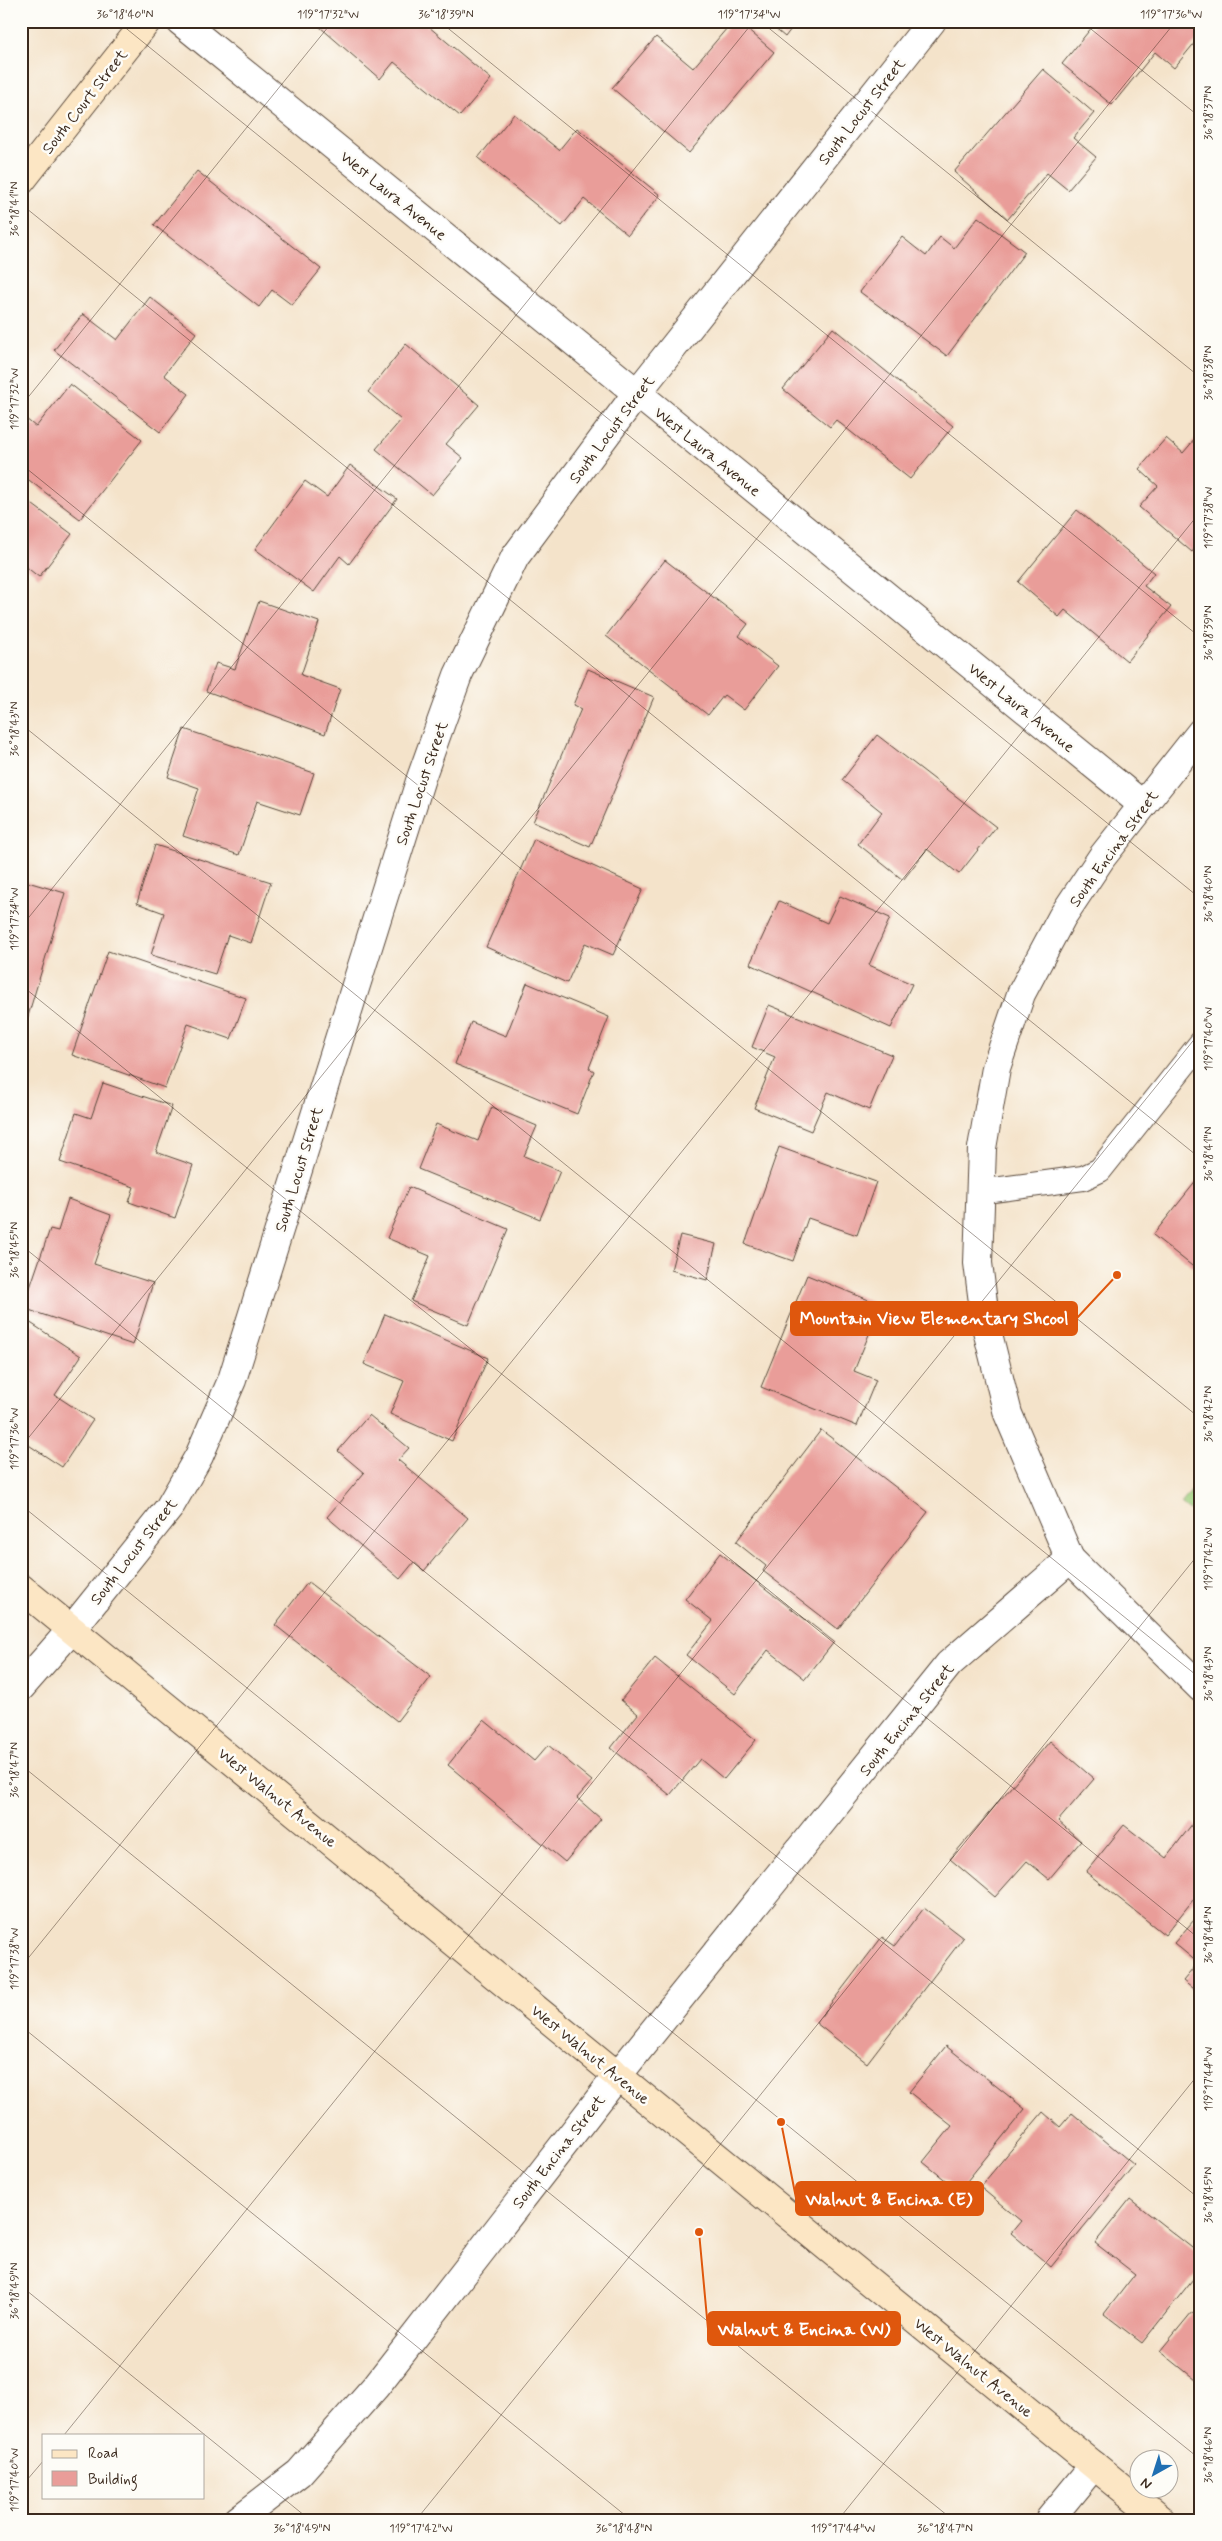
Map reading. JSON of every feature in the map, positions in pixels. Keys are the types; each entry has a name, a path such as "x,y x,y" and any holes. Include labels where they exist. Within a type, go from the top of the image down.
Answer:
{"main road":[{"name":"South Court Street","path":"21,181 148,21"},
{"name":"West Walnut Avenue","path":"21,1588 1161,2520"}],"street":[{"name":"West Laura Avenue","path":"180,21 1143,805"},
{"name":"South Locust Street","path":"21,1687 72,1629 169,1508 199,1456 232,1380 421,778 458,675 516,557 637,393 932,21"},
{"name":"South Encina Street","path":"238,2520 299,2473 376,2386 618,2076 949,1664 1070,1560 1008,1414 986,1326 978,1262 982,1148 996,1068 1021,994 1062,917 1102,857 1201,732"},
{"path":"1070,1560 1201,1688"},
{"path":"1049,2520 1094,2464"}],"lane":[{"path":"979,1192 1083,1178 1100,1170 1201,1043"}],"green space":[{"path":"1201,1479 1201,1520 1181,1504"}],"building":[{"path":"313,21 422,21 491,79 460,116 394,62 380,79"},
{"path":"733,21 738,21 774,52 689,153 612,88 656,37 693,68"},
{"path":"766,21 797,21 785,37"},
{"path":"1097,21 1189,21 1201,31 1201,35 1174,68 1155,52 1112,105 1062,64"},
{"path":"1043,69 1094,113 1073,138 1096,157 1068,190 1047,173 1008,219 954,172"},
{"path":"514,114 559,150 577,128 660,195 628,235 584,199 562,226 478,158"},
{"path":"197,171 321,269 292,305 272,290 259,307 154,225"},
{"path":"978,217 1025,252 947,356 860,292 902,237 926,256 940,237 954,248"},
{"path":"150,297 196,333 164,375 189,394 160,432 54,350 83,314 117,340"},
{"path":"833,328 953,426 910,479 836,420 830,427 783,389"},
{"path":"406,344 479,405 446,444 463,458 432,495 376,449 401,420 368,392"},
{"path":"70,384 142,440 80,519 21,474 21,415 36,427"},
{"path":"1201,432 1201,541 1192,552 1139,507 1158,486 1139,469 1166,438 1183,453"},
{"path":"350,465 397,499 349,564 340,556 314,592 255,549 305,481 327,497"},
{"path":"21,496 72,534 39,577 21,563"},
{"path":"1077,510 1154,573 1144,586 1171,607 1127,661 1065,610 1059,617 1018,582"},
{"path":"665,560 748,624 739,636 778,666 744,710 724,695 708,715 606,636"},
{"path":"259,601 319,622 301,675 340,689 325,734 206,691 216,663 235,669"},
{"path":"588,669 654,697 590,847 533,822 581,709 573,705"},
{"path":"184,729 314,773 300,815 257,801 239,855 183,836 199,788 168,777"},
{"path":"877,735 996,827 959,874 927,849 903,880 858,844 882,812 842,780"},
{"path":"534,839 643,889 613,955 585,943 567,983 486,947"},
{"path":"155,845 271,882 251,943 228,935 215,974 151,955 164,913 137,903"},
{"path":"21,880 65,893 22,1036 21,1036"},
{"path":"840,896 890,918 869,965 912,984 891,1028 750,964 779,901 827,923"},
{"path":"108,951 246,998 231,1039 188,1024 165,1088 72,1055"},
{"path":"527,983 609,1017 589,1068 594,1071 577,1114 455,1064 471,1022 506,1036"},
{"path":"769,1005 892,1055 869,1110 828,1092 811,1131 754,1108 775,1057 752,1047"},
{"path":"103,1083 172,1106 156,1152 193,1165 175,1218 129,1202 134,1187 60,1162 76,1113 91,1118"},
{"path":"492,1107 537,1126 524,1156 560,1171 540,1219 418,1169 436,1124 478,1141"},
{"path":"779,1147 876,1182 857,1235 808,1218 793,1261 745,1244"},
{"path":"1201,1175 1201,1273 1153,1235"},
{"path":"409,1187 508,1229 468,1325 411,1301 430,1256 387,1238"},
{"path":"68,1199 111,1215 94,1264 153,1283 133,1345 23,1308 50,1229 58,1231"},
{"path":"680,1235 716,1244 707,1280 671,1270"},
{"path":"807,1275 881,1305 854,1371 876,1380 857,1426 761,1387"},
{"path":"385,1314 488,1358 452,1441 390,1414 404,1381 364,1364"},
{"path":"29,1322 81,1356 55,1395 93,1420 62,1467 21,1440 21,1334"},
{"path":"369,1415 409,1448 398,1460 468,1518 424,1571 414,1562 400,1579 327,1517 364,1473 338,1451"},
{"path":"821,1430 928,1512 838,1629 763,1571 766,1566 736,1542"},
{"path":"720,1553 834,1642 805,1679 768,1650 735,1694 686,1655 713,1621 685,1599"},
{"path":"308,1582 431,1677 397,1721 275,1625"},
{"path":"655,1658 756,1740 724,1779 700,1759 670,1795 611,1748 638,1714 621,1700"},
{"path":"484,1720 534,1761 548,1745 592,1781 577,1798 601,1819 565,1862 448,1765"},
{"path":"1050,1741 1094,1779 1058,1821 1081,1841 1049,1879 1027,1861 995,1897 950,1859"},
{"path":"1193,1823 1201,1829 1201,1890 1165,1935 1086,1872 1124,1825 1166,1858"},
{"path":"924,1908 963,1938 867,2063 816,2023 882,1937 895,1946"},
{"path":"1201,1912 1201,1995 1183,1981 1198,1963 1174,1943"},
{"path":"946,2046 1025,2109 959,2191 923,2162 952,2126 909,2092"},
{"path":"1043,2112 1060,2127 1072,2113 1134,2165 1051,2267 1011,2233 1021,2221 980,2187"},
{"path":"1130,2199 1201,2255 1201,2269 1142,2343 1104,2314 1135,2274 1095,2243"},
{"path":"1192,2312 1201,2319 1201,2384 1160,2351"}],"place":[{"name":"Mountain View Elementary Shcool","path":"1117,1275"},
{"name":"Walnut & Encina (E)","path":"781,2122"},
{"name":"Walnut & Encina (W)","path":"699,2232"}]}
